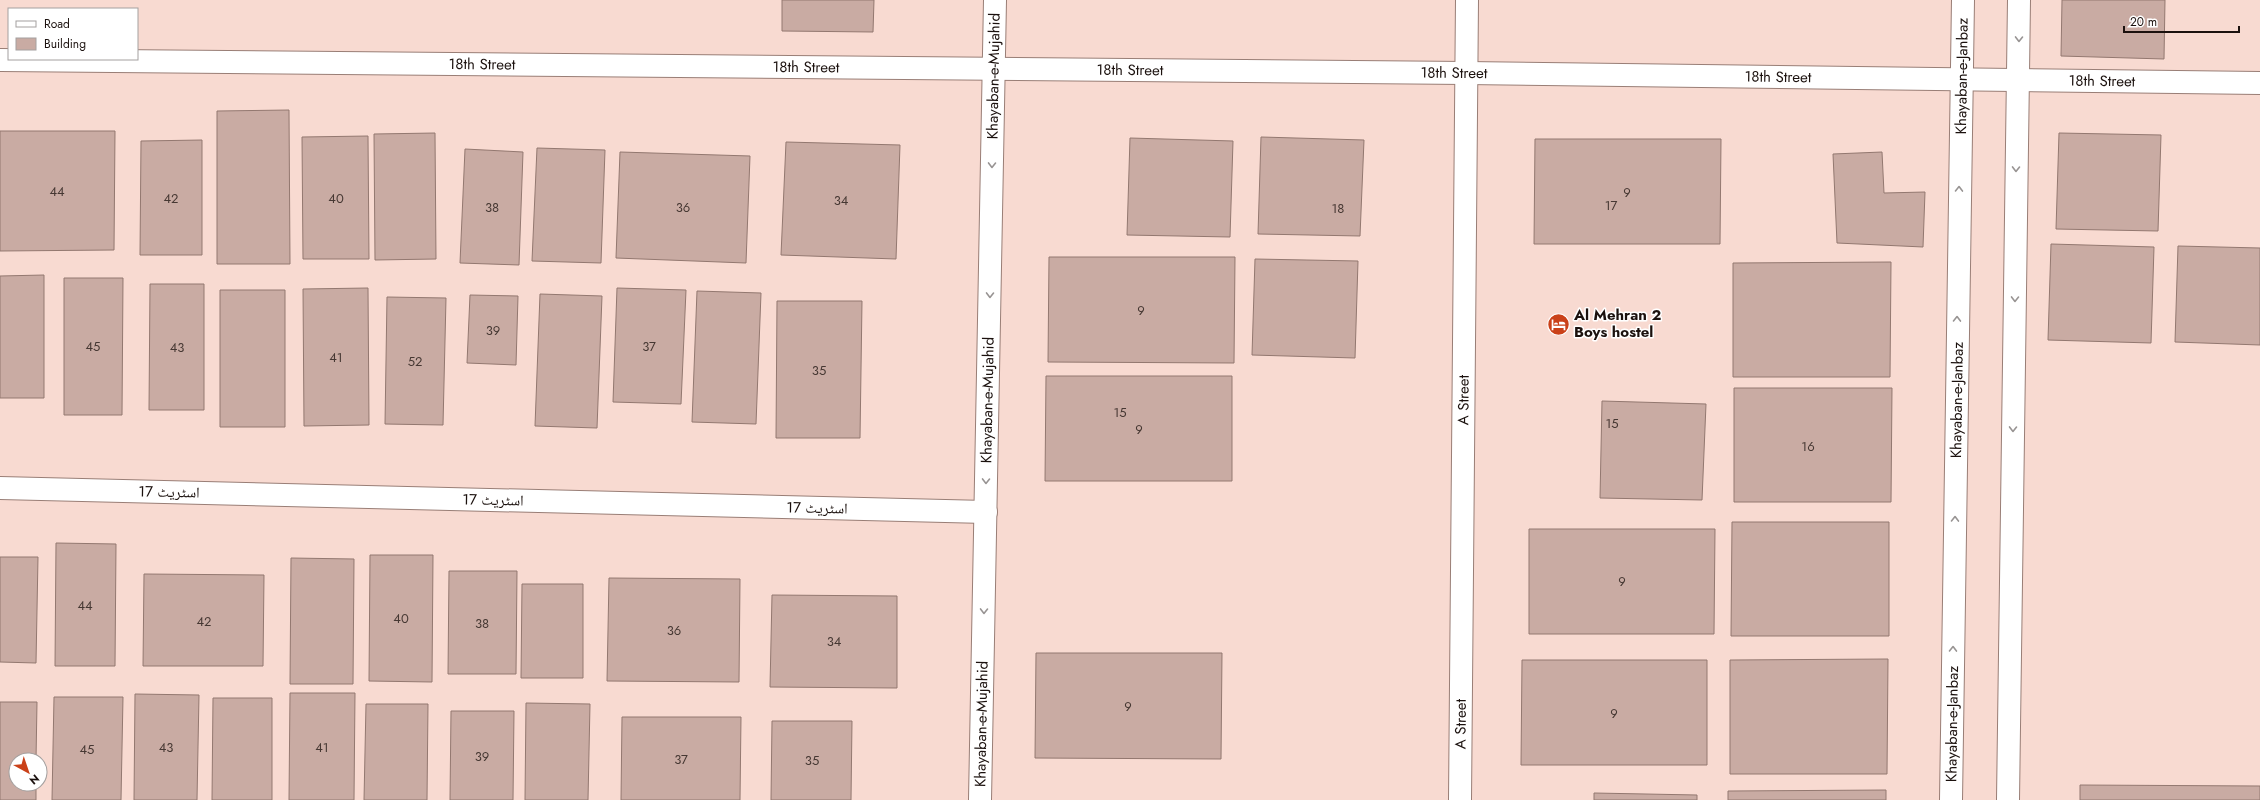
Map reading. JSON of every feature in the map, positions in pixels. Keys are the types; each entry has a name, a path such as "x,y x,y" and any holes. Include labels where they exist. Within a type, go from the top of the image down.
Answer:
{"street":[{"name":"Khayaban-e-Mujahid","path":"980,800 995,0"},
{"name":"A Street","path":"1460,800 1467,0"},
{"name":"Khayaban-e-Janbaz","path":"1951,800 1963,0"},
{"path":"2008,800 2019,0"},
{"name":"18th Street","path":"0,60 1466,73 2260,83"},
{"name":"اسٹریٹ 17","path":"0,488 986,512"}],"building":[{"path":"782,0 874,0 873,32 782,31"},
{"path":"2062,0 2165,0 2164,59 2061,56"},
{"path":"289,110 290,264 217,264 217,111"},
{"path":"0,131 115,131 114,250 0,251"},
{"path":"435,133 436,259 375,260 374,134"},
{"path":"2059,133 2161,135 2158,231 2056,229"},
{"path":"368,136 369,259 303,259 302,137"},
{"path":"1261,137 1364,140 1360,236 1258,234"},
{"path":"1130,138 1233,141 1230,237 1127,235"},
{"path":"1535,139 1721,139 1720,244 1534,244"},
{"path":"202,140 202,255 140,255 141,141"},
{"path":"786,142 900,145 896,259 781,255"},
{"path":"537,148 605,150 601,263 532,261"},
{"path":"465,149 523,152 519,265 460,263"},
{"path":"620,152 750,156 746,263 616,258"},
{"path":"1882,152 1884,193 1925,192 1923,247 1837,243 1833,154"},
{"path":"2051,244 2154,247 2151,343 2048,340"},
{"path":"2178,246 2260,248 2260,345 2175,342"},
{"path":"1049,257 1235,257 1234,363 1048,362"},
{"path":"1255,259 1358,261 1355,358 1252,355"},
{"path":"1891,262 1890,377 1733,377 1733,263"},
{"path":"44,275 44,398 0,398 0,276"},
{"path":"64,278 123,278 122,415 64,415"},
{"path":"150,284 204,284 204,410 149,410"},
{"path":"368,288 369,425 304,426 303,289"},
{"path":"617,288 686,290 681,404 613,402"},
{"path":"220,290 285,290 285,427 220,427"},
{"path":"697,291 761,293 756,424 692,422"},
{"path":"540,294 602,296 597,428 535,426"},
{"path":"470,295 518,296 516,365 467,363"},
{"path":"387,297 446,298 443,425 385,424"},
{"path":"777,301 862,301 860,438 776,438"},
{"path":"1046,376 1232,376 1232,481 1045,481"},
{"path":"1734,388 1892,388 1891,502 1734,502"},
{"path":"1602,401 1706,404 1702,500 1600,498"},
{"path":"1732,522 1889,522 1889,636 1731,636"},
{"path":"1529,529 1715,529 1714,634 1529,634"},
{"path":"56,543 116,544 115,666 55,666"},
{"path":"370,555 433,555 432,682 369,681"},
{"path":"0,557 38,557 36,663 0,662"},
{"path":"291,558 354,559 353,684 290,684"},
{"path":"449,571 517,571 516,674 448,674"},
{"path":"144,574 264,575 263,666 143,666"},
{"path":"609,578 740,579 739,682 607,681"},
{"path":"522,584 583,584 583,678 521,678"},
{"path":"772,595 897,596 897,688 770,687"},
{"path":"1036,653 1222,653 1221,759 1035,758"},
{"path":"1888,659 1887,774 1730,774 1730,660"},
{"path":"1522,660 1707,660 1707,765 1521,765"},
{"path":"290,693 355,693 354,800 289,800"},
{"path":"135,694 199,695 197,800 134,800"},
{"path":"54,697 123,697 121,800 52,800"},
{"path":"213,698 272,698 272,800 212,800"},
{"path":"0,702 37,702 36,752 8,752 8,792 36,792 36,800 0,800"},
{"path":"526,703 590,704 588,800 525,800"},
{"path":"366,704 428,704 427,800 364,800"},
{"path":"451,711 514,711 513,800 450,800"},
{"path":"622,717 741,717 740,800 621,800"},
{"path":"772,721 852,721 851,800 771,800"},
{"path":"2080,785 2260,786 2260,800 2080,800"},
{"path":"1886,790 1886,800 1728,800 1728,791"},
{"path":"1594,793 1697,795 1697,800 1594,800"}],"place":[{"name":"Al Mehran 2 Boys hostel","path":"1559,324"}]}
